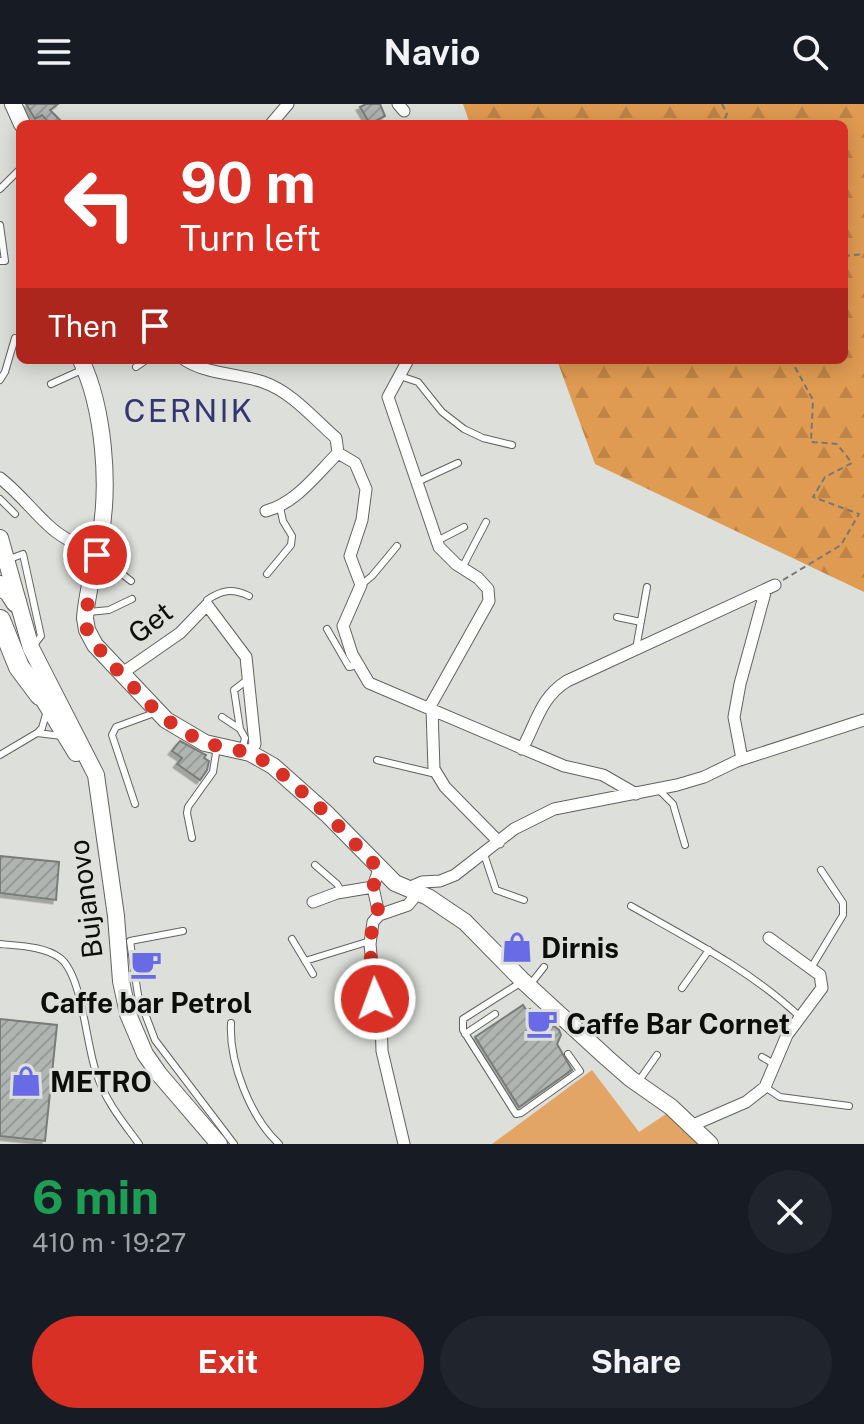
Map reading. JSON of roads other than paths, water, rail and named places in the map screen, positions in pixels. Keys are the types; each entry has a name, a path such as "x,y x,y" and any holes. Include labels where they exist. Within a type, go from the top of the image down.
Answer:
{"highway":[{"path":"0,620 19,667 42,699"}],"street":[{"path":"274,120 288,104"},
{"path":"83,364 98,409 103,457 103,515 86,612 87,630 95,645 157,712 178,728 217,747 246,752 282,773 327,814 379,869 411,892 438,903 465,922 526,984 637,1084 693,1125 710,1144"},
{"path":"192,364 200,369 264,382 295,399 336,438 338,453"},
{"path":"406,364 388,397 439,547 478,578 488,589 489,601 430,708 434,769 445,787 499,842"},
{"path":"266,511 280,507 299,492 338,453"},
{"path":"338,453 355,463 366,489 362,520 350,556 361,585 343,626 358,665 369,683 564,766 603,775 636,794"},
{"path":"0,478 63,537 97,555"},
{"name":"Bujanovo","path":"0,538 18,648 42,699 89,778 101,810"},
{"name":"Bujanovo","path":"5,582 31,648 96,775 128,981 128,1014 145,1054 173,1092 219,1144"},
{"path":"522,749 536,723 543,701 553,689 771,587 735,708 742,759"},
{"path":"207,605 246,657 255,744 246,752"},
{"name":"Get","path":"121,674 180,633 207,605"},
{"path":"404,1144 382,1051 381,1020 375,999 370,941 373,922 379,915 408,905 411,892 422,882 447,879 526,822 554,809 693,781 742,759 864,720"},
{"path":"379,869 373,887 379,915"},
{"path":"313,902 342,892 373,887"},
{"path":"693,1125 746,1102 765,1087 787,1035 822,988 820,975 769,938"}],"lane":[{"path":"0,189 16,173"},
{"path":"0,225 5,261 0,261"},
{"path":"0,380 15,338"},
{"path":"51,384 83,364"},
{"path":"136,367 140,364"},
{"path":"400,376 418,382 442,412 464,429 483,438 512,445"},
{"path":"417,482 458,463"},
{"path":"0,499 15,514"},
{"path":"267,574 291,545 292,536 283,521 280,507"},
{"path":"462,568 486,522"},
{"path":"437,541 464,527"},
{"path":"361,585 397,546"},
{"path":"5,582 23,554 41,636 31,648"},
{"path":"97,555 131,581"},
{"path":"636,649 647,587"},
{"path":"207,605 207,600 224,591 235,589 249,596"},
{"path":"86,612 109,610 132,599"},
{"path":"617,617 641,622"},
{"path":"327,629 349,667 358,665"},
{"path":"246,752 234,690 247,680"},
{"path":"0,755 37,733 45,721 47,710 42,699"},
{"path":"135,804 112,735 116,727 157,712"},
{"path":"222,717 240,729"},
{"path":"37,733 61,734 70,744"},
{"path":"192,838 188,807 213,772 217,747"},
{"path":"377,760 437,774"},
{"path":"384,771 389,764"},
{"path":"659,790 673,804 685,845"},
{"path":"484,854 496,890 524,900"},
{"path":"315,865 342,892"},
{"path":"811,968 843,915 843,903 821,870"},
{"path":"631,906 709,950 769,989 799,1016"},
{"path":"183,931 130,941 128,981 138,995 155,1040 234,1144"},
{"path":"292,939 313,974"},
{"path":"305,961 370,941"},
{"path":"0,944 52,953 63,960 74,980 91,1056 102,1088 115,1113 139,1144"},
{"path":"682,988 709,950"},
{"path":"544,967 526,984 463,1019 465,1034 516,1114 580,1071 568,1054"},
{"path":"465,1034 495,1014"},
{"path":"231,1023 234,1052 250,1103 261,1124 279,1144"},
{"path":"637,1084 657,1055"},
{"path":"762,1057 776,1065"},
{"path":"765,1087 780,1097 849,1106"}],"place":[{"name":"Dirnis","path":"517,947"},
{"name":"Caffe bar Petrol","path":"146,964"},
{"name":"Caffe Bar Cornet","path":"542,1023"},
{"name":"METRO","path":"26,1081"}],"district":[{"name":"CERNIK","path":"189,410"}]}
